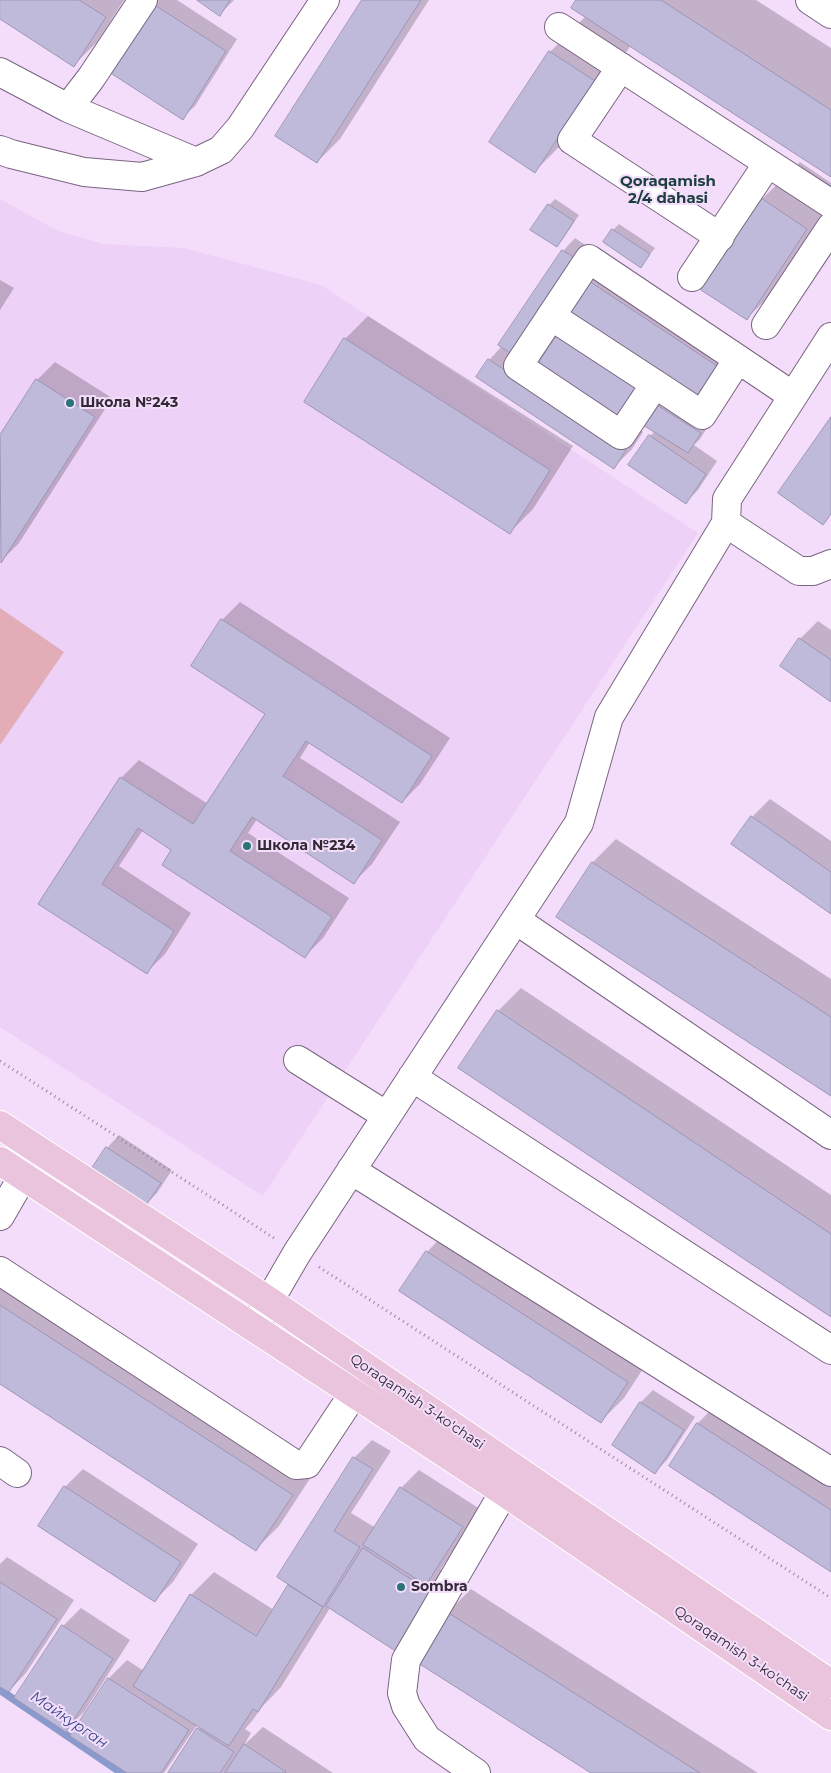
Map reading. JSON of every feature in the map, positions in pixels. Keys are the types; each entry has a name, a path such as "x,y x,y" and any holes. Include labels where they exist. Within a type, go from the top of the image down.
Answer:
{"main road":[{"name":"Qoraqamish 3-ko'chasi","path":"0,1125 269,1302 831,1684"},
{"name":"Qoraqamish 3-ko'chasi","path":"0,1161 504,1492 831,1716"}],"lane":[{"path":"0,150 84,172 142,177 196,162 220,150 240,128 325,0"},
{"path":"810,0 831,14"},
{"path":"68,108 91,78 132,4"},
{"path":"559,27 831,204"},
{"path":"621,67 572,140 720,237"},
{"path":"0,72 68,108 196,162"},
{"path":"692,277 768,163"},
{"path":"766,326 831,227"},
{"path":"655,384 621,435 518,366 589,259 793,396"},
{"path":"552,316 702,415 738,360"},
{"path":"254,1327 297,1253 579,824 609,717 726,523 727,499 831,337"},
{"path":"726,523 799,571 812,571 831,564"},
{"path":"516,920 831,1135"},
{"path":"298,1060 387,1116"},
{"path":"412,1077 831,1350"},
{"path":"352,1170 831,1472"},
{"path":"0,1216 23,1176"},
{"path":"0,1271 296,1465 306,1464 354,1393"},
{"path":"476,1773 427,1739 406,1706 402,1693 406,1660 504,1492"}],"path":[{"path":"0,1061 831,1598"}],"shaded area":[{"name":"Школа №234","path":"0,199 58,231 104,244 184,248 321,285 698,533 263,1196 0,1027"},
{"path":"0,608 64,652 0,745"}],"building":[{"path":"0,0 79,0 106,17 74,67 0,19"},
{"path":"197,0 230,0 220,16"},
{"path":"362,0 421,0 317,163 275,136"},
{"path":"576,0 661,0 831,110 831,177 571,8"},
{"path":"150,2 226,51 183,120 106,70"},
{"path":"549,51 595,81 535,173 489,142"},
{"path":"761,198 807,229 747,320 701,290"},
{"path":"548,204 574,221 557,247 530,230"},
{"path":"612,229 650,254 641,268 603,242"},
{"path":"562,250 580,261 516,357 498,345"},
{"path":"589,281 717,366 694,400 566,316"},
{"path":"560,331 641,383 618,419 537,366"},
{"path":"344,338 550,470 510,534 304,402"},
{"path":"488,359 626,450 614,469 476,377"},
{"path":"36,379 95,417 1,563 0,435"},
{"path":"657,405 701,433 688,453 643,425"},
{"path":"831,417 831,514 823,525 778,493"},
{"path":"649,435 706,474 686,504 628,465"},
{"path":"221,619 432,756 402,803 306,741 283,776 382,840 354,884 252,817 230,851 332,917 305,958 162,865 171,850 138,828 102,884 174,931 147,974 38,904 120,777 193,824 265,714 191,666"},
{"path":"799,638 831,660 831,702 780,666"},
{"path":"751,816 831,872 831,914 731,844"},
{"path":"592,862 831,1017 831,1096 556,917"},
{"path":"497,1010 831,1234 831,1317 458,1068"},
{"path":"106,1147 161,1183 145,1207 90,1171"},
{"path":"426,1251 628,1382 601,1423 399,1291"},
{"path":"0,1305 293,1495 256,1551 0,1384"},
{"path":"640,1402 684,1430 655,1474 612,1445"},
{"path":"697,1423 831,1510 831,1572 669,1466"},
{"path":"353,1457 373,1469 334,1531 360,1547 323,1607 277,1577"},
{"path":"64,1486 181,1562 155,1602 38,1526"},
{"path":"400,1487 463,1527 426,1585 363,1545"},
{"path":"363,1548 434,1594 397,1652 326,1606"},
{"path":"0,1582 57,1619 9,1692 0,1687"},
{"path":"288,1585 323,1607 258,1712 253,1709 229,1746 133,1686 190,1594 256,1636"},
{"path":"447,1612 700,1773 591,1773 415,1661"},
{"path":"62,1625 113,1659 66,1732 14,1698"},
{"path":"108,1678 189,1730 161,1773 127,1773 70,1736"},
{"path":"197,1728 234,1752 220,1773 168,1773"},
{"path":"244,1744 286,1772 225,1773"}],"waterway":[{"name":"Майкурган","path":"0,1690 122,1773"}],"place":[{"name":"Школа №243","path":"70,403"},
{"name":"Школа №234","path":"247,846"},
{"name":"Sombra","path":"401,1587"}],"district":[{"name":"Qoraqamish 2/4 dahasi","path":"668,190"}]}
